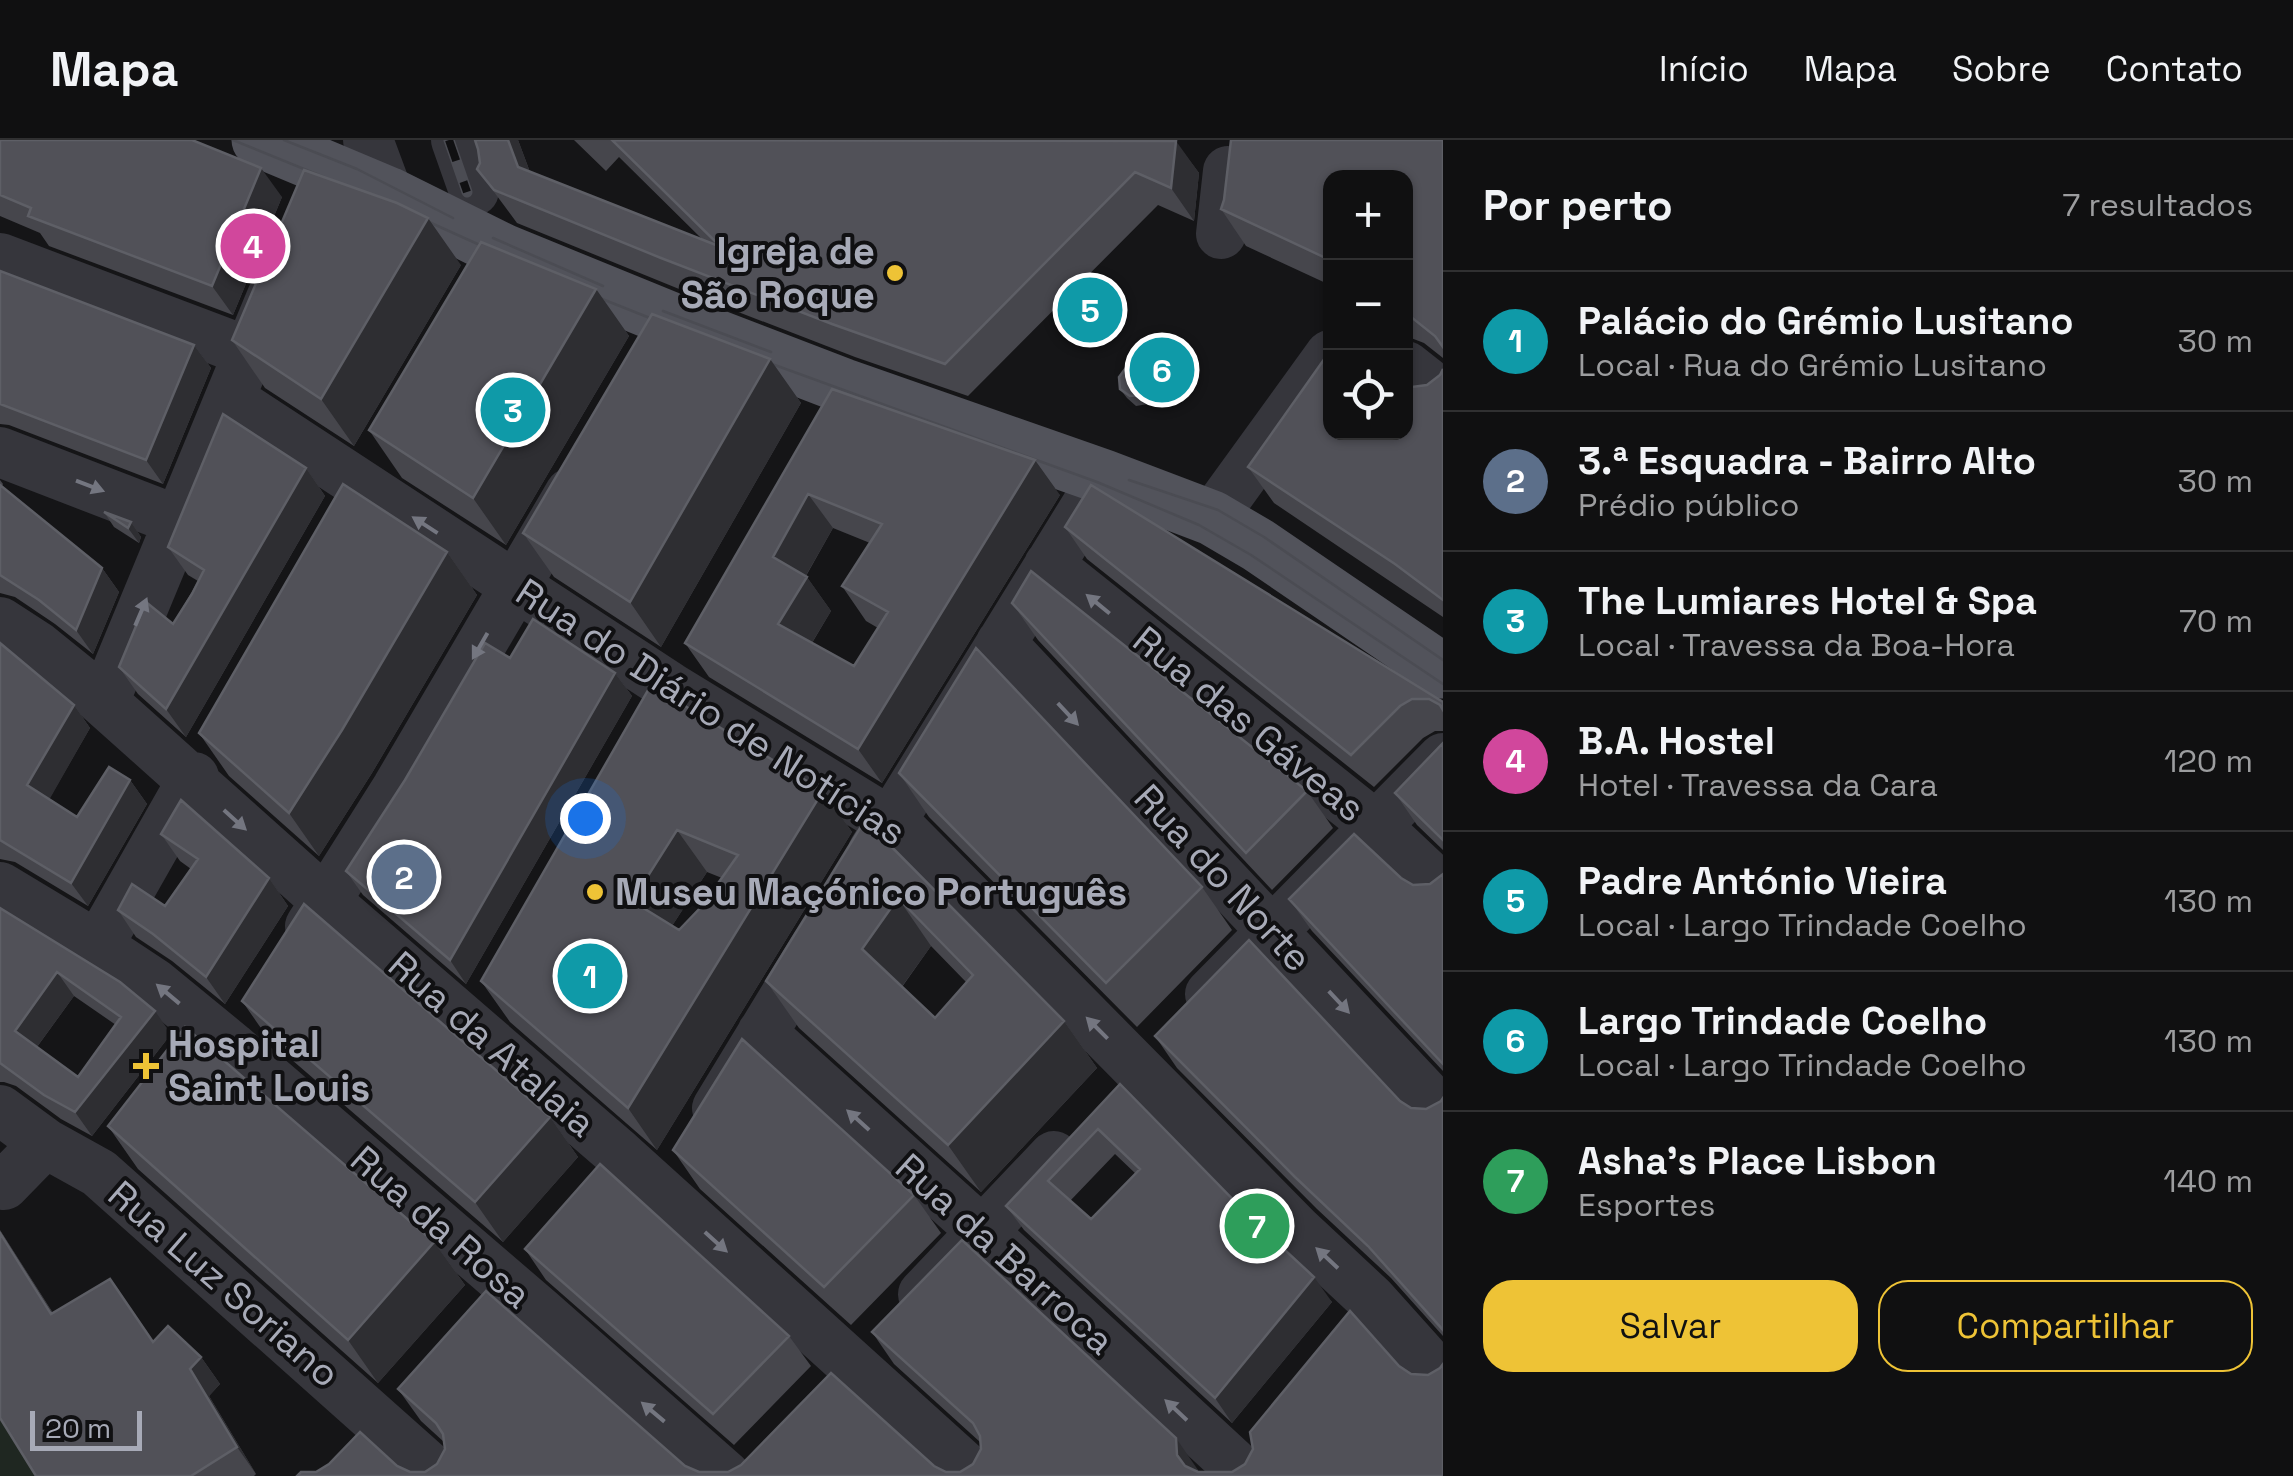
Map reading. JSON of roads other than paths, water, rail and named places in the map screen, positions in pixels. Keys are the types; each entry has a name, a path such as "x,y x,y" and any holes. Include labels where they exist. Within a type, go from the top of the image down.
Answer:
{"main road":[{"path":"260,140 388,194 492,270 831,408 948,422 1212,518 1443,671"}],"street":[{"path":"456,140 474,190"},
{"path":"1222,234 1228,171"},
{"path":"0,258 249,352"},
{"path":"104,702 286,263"},
{"path":"1212,518 1323,365"},
{"path":"1413,371 1443,395"},
{"name":"Rua do Diário de Notícias","path":"230,398 670,687 890,822 914,842 1134,1071 1297,1230 1358,1314 1443,1379"},
{"path":"0,452 180,521"},
{"path":"284,966 396,788 593,454"},
{"path":"680,1168 1104,477"},
{"name":"Rua das Gáveas","path":"1049,566 1376,826 1443,889"},
{"name":"Rua da Atalaia","path":"0,622 104,702 326,901 484,1011 606,1168 680,1168 975,1476"},
{"name":"Rua do Norte","path":"1002,643 1443,1113"},
{"path":"98,946 220,732"},
{"path":"863,1356 1134,1071 1443,758"},
{"name":"Rua da Rosa","path":"0,887 154,983 221,1037 726,1476"},
{"name":"Rua da Barroca","path":"762,1034 1242,1463"},
{"name":"Rua Luz Soriano","path":"0,1110 44,1143 111,1159 438,1476"},
{"path":"2,1183 44,1143"}],"tram line":[{"path":"233,140 358,191"},
{"path":"284,140 357,169 453,218"},
{"path":"409,213 504,256"},
{"path":"493,238 603,286"},
{"path":"577,289 675,328"},
{"path":"663,311 771,352"},
{"path":"750,356 1097,482 1199,525 1251,555 1443,684"},
{"path":"1129,480 1218,510 1264,537 1443,660"}],"railway":[{"path":"449,140 467,192"}],"place":[{"name":"B.A. Hostel","path":"253,246"},
{"name":"Igreja de São Roque","path":"895,273"},
{"name":"Padre António Vieira","path":"1090,310"},
{"name":"Largo Trindade Coelho","path":"1162,370"},
{"name":"The Lumiares Hotel & Spa","path":"513,410"},
{"name":"3.ª Esquadra - Bairro Alto","path":"404,877"},
{"name":"Museu Maçónico Português","path":"595,892"},
{"name":"Palácio do Grémio Lusitano","path":"590,976"},
{"name":"Hospital Saint Louis","path":"146,1066"},
{"name":"Asha's Place Lisbon","path":"1257,1226"}]}
